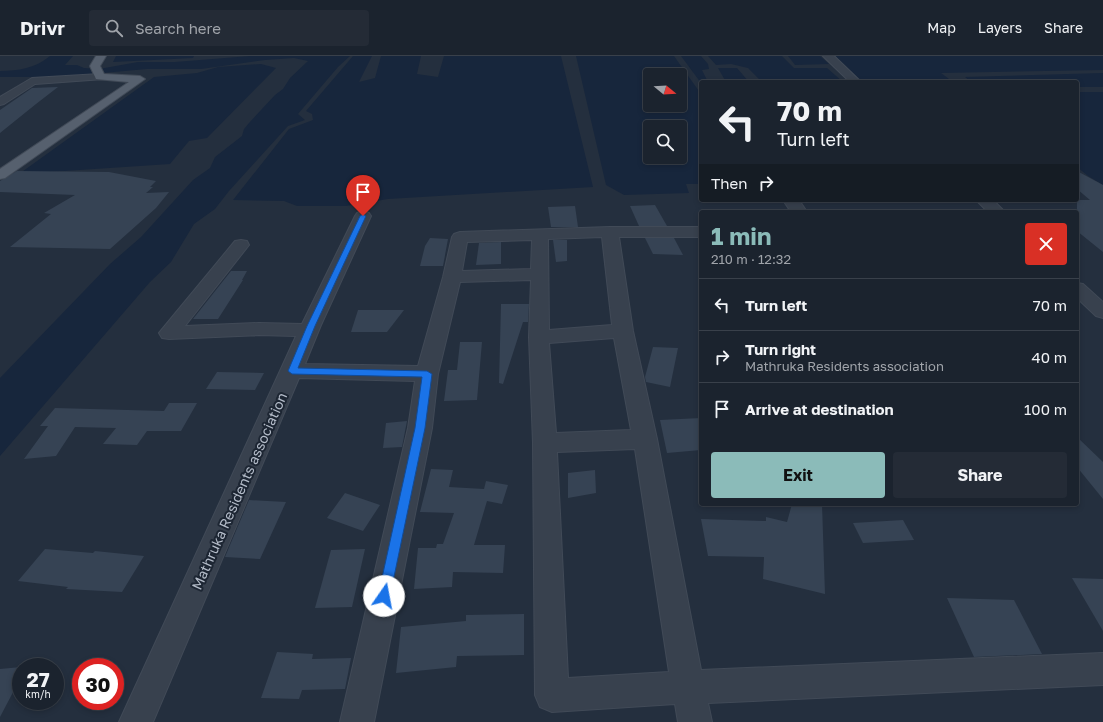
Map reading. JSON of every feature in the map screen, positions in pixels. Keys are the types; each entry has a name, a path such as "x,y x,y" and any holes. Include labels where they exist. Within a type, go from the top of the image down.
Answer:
{"main road":[{"path":"0,175 140,79 98,72 101,56"}],"street":[{"path":"828,56 854,80"},
{"path":"0,102 32,80 98,72"},
{"path":"986,202 995,210"},
{"name":"Mathruka Residents association","path":"136,722 309,330 363,216"},
{"path":"357,722 420,428 427,374 452,277 460,238 610,232 699,232"},
{"path":"610,232 623,332 645,439 695,722"},
{"path":"540,235 539,336 545,443 552,695 688,687 1103,669"},
{"path":"241,245 169,333 258,329 309,330"},
{"path":"452,277 540,274"},
{"path":"1079,290 1103,312"},
{"path":"539,336 623,332"},
{"path":"292,371 427,374"},
{"path":"545,443 645,439"}],"water":[{"path":"50,56 73,56 65,65 77,65 84,68 99,69 138,62 175,62 250,56 350,56 338,67 298,114 305,120 288,126 229,191 215,209 194,224 171,262 150,282 0,456 0,378 110,264 141,237 193,180 210,168 215,157 242,136 244,129 249,123 275,95 283,89 290,78 308,61 294,58 265,60 201,69 147,69 58,77 0,77 0,71 33,66"},
{"path":"116,56 194,56 193,58 113,62"},
{"path":"353,56 372,56 359,82 375,78 381,56 421,56 417,74 438,77 444,56 561,56 593,187 388,199 346,206 297,206 284,201 233,200 289,129 313,120 312,114 306,111"},
{"path":"576,56 674,56 683,68 643,68 643,112 687,112 687,74 699,91 699,184 686,184 689,193 624,195 606,185"},
{"path":"681,56 701,56 708,64 709,69 702,70 707,80 699,80"},
{"path":"708,56 782,56 794,68 827,68 841,80 760,80 748,68 731,64 716,65"},
{"path":"788,56 820,56 829,64 795,65"},
{"path":"835,56 1103,56 1103,70 941,73 950,80 861,80"},
{"path":"261,64 276,68 207,138 189,141 170,164 19,174 154,77 197,73 218,67"},
{"path":"718,68 737,68 747,80 725,80"},
{"path":"1103,73 1103,87 1079,87 1079,80 969,80 965,77"},
{"path":"1079,92 1103,92 1103,185 1079,169"}],"building":[{"path":"58,87 0,133 0,110 32,88"},
{"path":"17,171 109,172 156,181 150,187 153,187 146,193 169,192 156,208 110,249 10,247 51,214 44,213 75,195 0,192 0,181"},
{"path":"1079,172 1103,185 1103,252 1079,233 1079,210 1077,210 1077,202 1079,202 1079,200 1090,200 1079,191"},
{"path":"655,205 667,226 639,226 630,206"},
{"path":"575,206 578,227 551,227 548,207"},
{"path":"430,238 448,239 443,266 420,266 425,246"},
{"path":"645,238 674,238 683,255 653,254"},
{"path":"553,240 567,240 567,261 556,262"},
{"path":"501,242 501,264 476,265 479,243"},
{"path":"231,271 247,271 243,280 218,319 193,319"},
{"path":"501,304 529,304 528,322 523,322 503,384 499,383"},
{"path":"358,310 404,310 387,332 351,332"},
{"path":"460,342 482,342 477,400 444,401 448,370 457,370"},
{"path":"653,347 678,348 670,387 646,382 645,377"},
{"path":"217,372 264,373 255,390 206,389"},
{"path":"169,403 197,403 181,431 147,431 137,445 103,444 116,428 75,427 56,456 24,459 48,426 40,426 55,408 164,411"},
{"path":"699,418 699,450 667,453 660,420"},
{"path":"407,421 402,447 383,448 386,423"},
{"path":"1079,439 1103,462 1103,499 1079,469"},
{"path":"431,469 453,470 449,487 484,489 486,481 508,485 502,504 487,501 474,545 505,545 503,573 453,572 452,587 414,589 418,548 436,548 437,544 443,544 454,513 420,512"},
{"path":"595,470 596,493 568,498 568,473"},
{"path":"345,493 380,505 363,531 327,518"},
{"path":"249,500 286,502 260,559 225,557"},
{"path":"791,506 822,506 825,594 763,579 764,557 708,556 701,519 766,521 766,517 787,522"},
{"path":"903,520 914,540 863,543 853,523"},
{"path":"45,549 93,553 95,551 144,556 122,592 66,589 68,587 18,581"},
{"path":"365,549 352,607 315,608 331,550"},
{"path":"1072,578 1103,579 1103,631"},
{"path":"947,598 1014,600 1042,654 974,657"},
{"path":"524,614 524,655 457,656 456,667 396,673 401,627 466,621 466,615"},
{"path":"277,652 313,654 312,659 351,658 345,689 302,690 299,699 261,698"},
{"path":"12,668 12,694 0,717 0,669"}],"route":[{"path":"363,216 311,326 292,371 427,374 420,428 384,596"}]}
